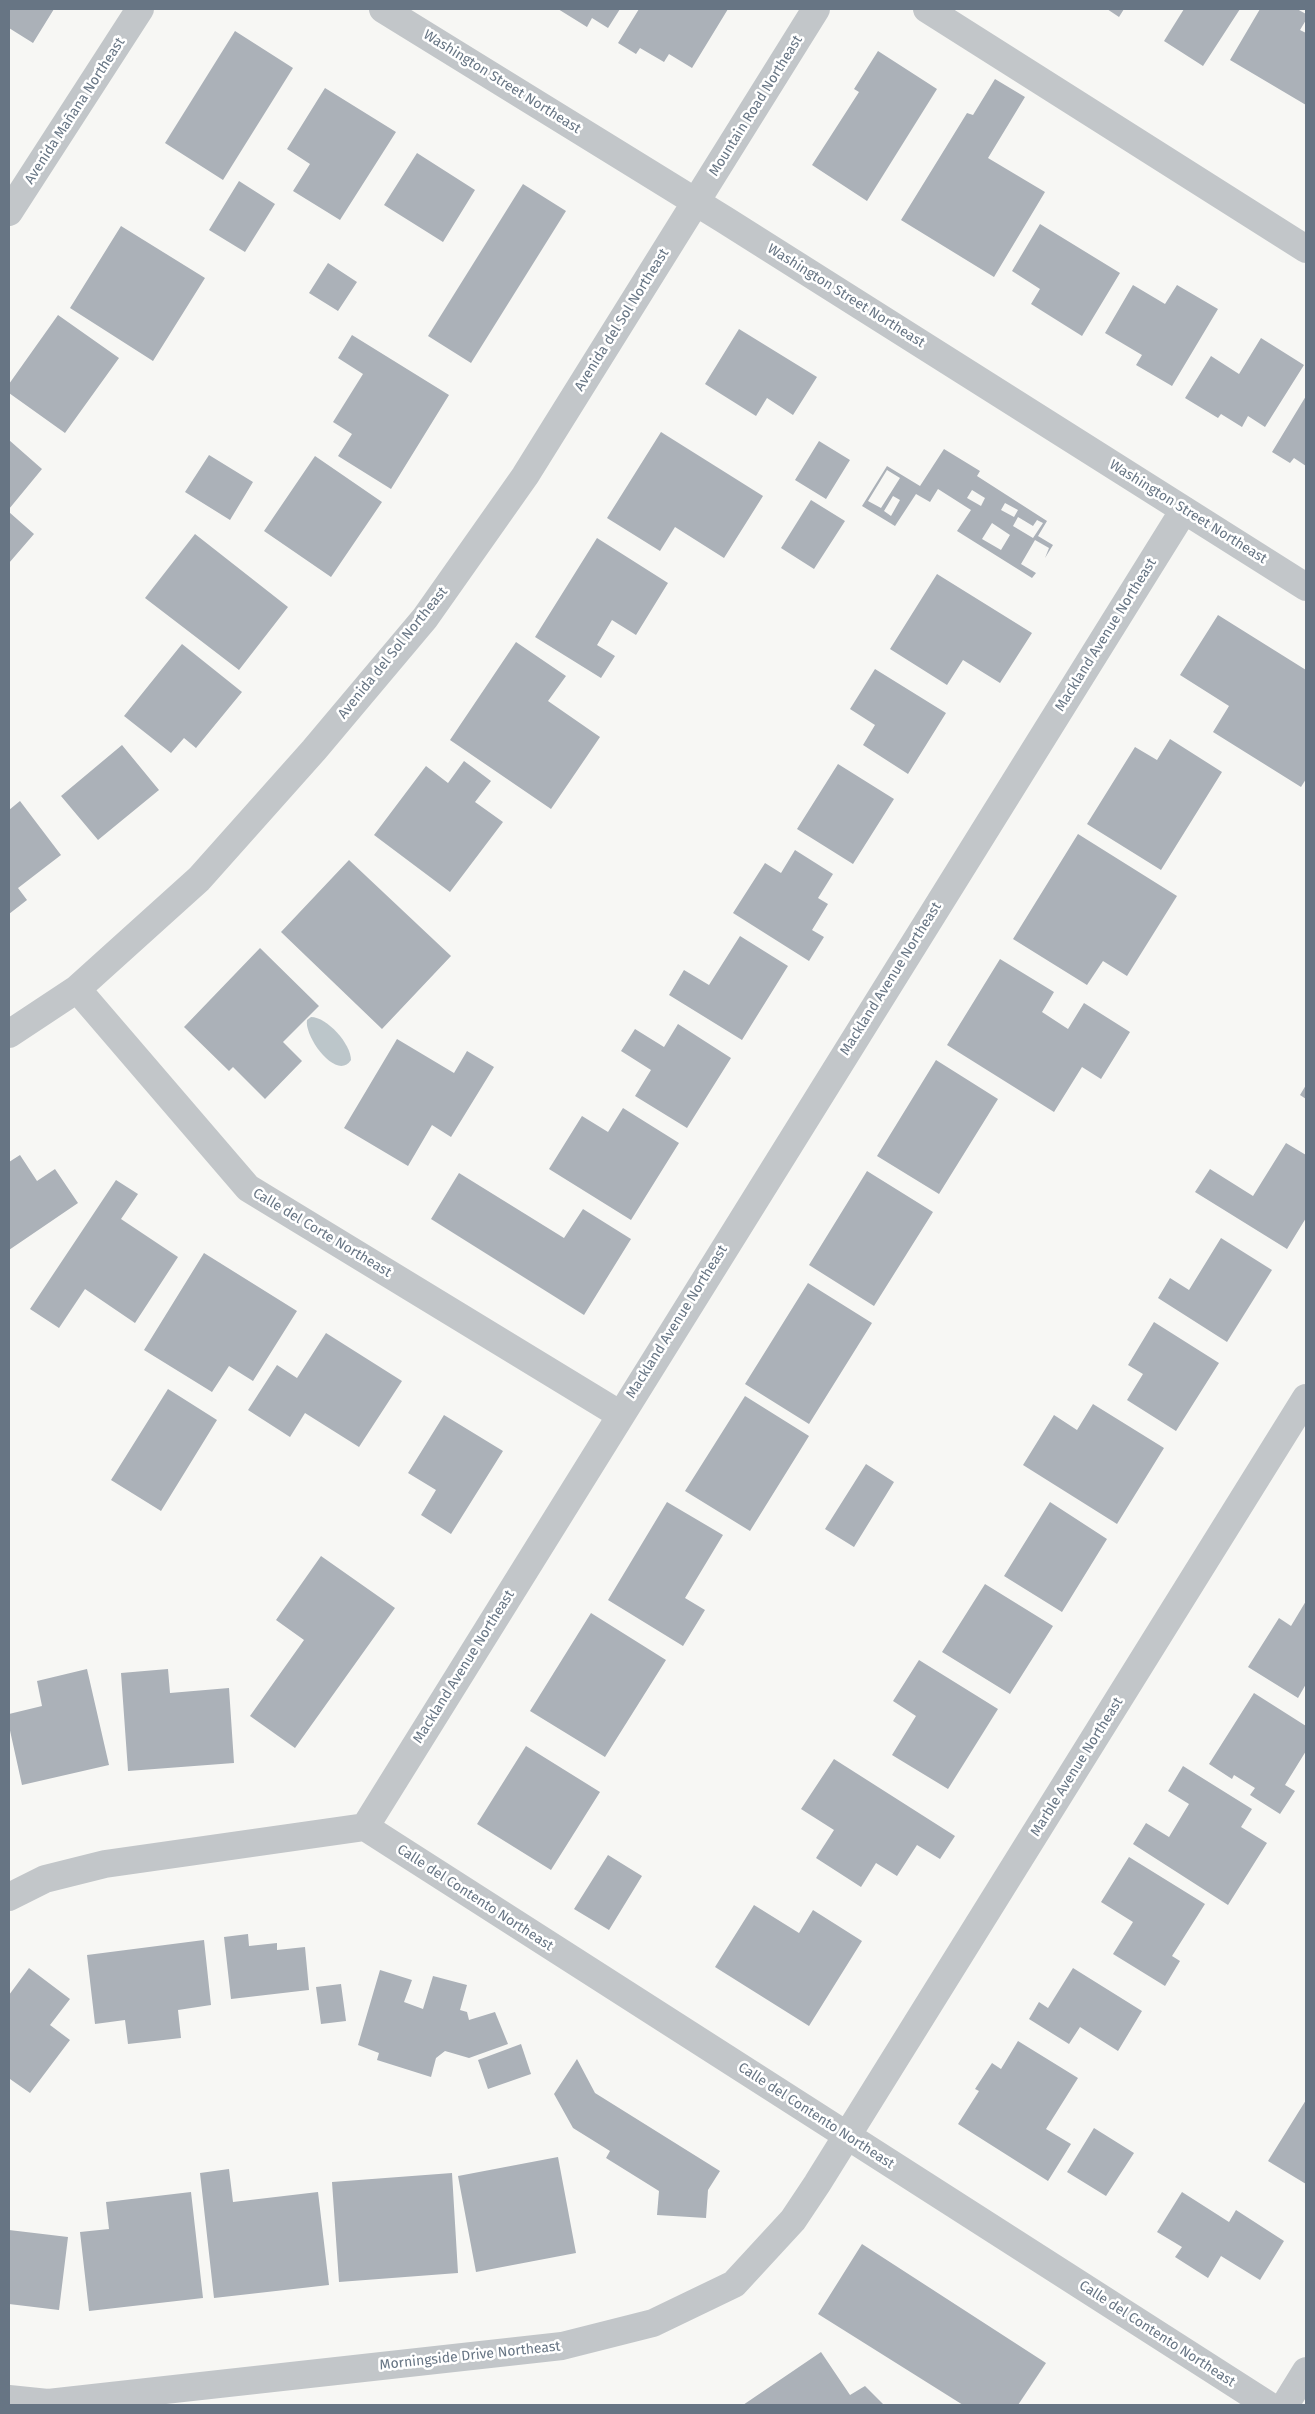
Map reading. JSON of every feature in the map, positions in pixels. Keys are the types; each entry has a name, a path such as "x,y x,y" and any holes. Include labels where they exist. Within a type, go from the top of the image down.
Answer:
{"street":[{"name":"Avenida Mañana Northeast","path":"9,212 140,9"},
{"name":"Washington Street Northeast","path":"383,9 695,202 1306,586"},
{"name":"Mountain Road Northeast","path":"695,202 816,9"},
{"path":"927,9 1306,249"},
{"name":"Avenida del Sol Northeast","path":"9,1034 77,989 199,879 314,750 425,618 525,476 695,202"},
{"name":"Mackland Avenue Northeast","path":"365,1827 619,1414 1184,510"},
{"name":"Calle del Corte Northeast","path":"77,989 248,1188 619,1414"},
{"name":"Marble Avenue Northeast","path":"848,2136 1306,1398"},
{"path":"9,1897 45,1879 105,1864 365,1827"},
{"name":"Calle del Contento Northeast","path":"365,1827 1268,2405"},
{"name":"Morningside Drive Northeast","path":"9,2399 48,2403 562,2346 653,2323 734,2284 793,2220 848,2136"},
{"path":"1285,2405 1306,2371"}],"shaded area":[{"path":"311,1017 324,1021 343,1039 351,1060 345,1065 338,1065 330,1061 316,1046 307,1028 307,1020"}],"building":[{"path":"9,9 54,9 33,43 9,28"},
{"path":"558,9 620,9 608,28 592,18 587,27"},
{"path":"639,9 728,9 692,68 669,54 664,62 640,48 636,54 618,43"},
{"path":"1107,9 1124,9 1119,17"},
{"path":"1184,9 1240,9 1203,66 1164,41"},
{"path":"1260,9 1297,9 1306,14 1306,20 1300,30 1306,33 1306,105 1230,60"},
{"path":"235,31 293,68 223,180 165,143"},
{"path":"878,51 937,89 867,201 812,165 859,92 854,89"},
{"path":"995,79 1025,97 988,158 1045,192 994,277 901,220 967,113 973,115"},
{"path":"325,88 396,132 340,220 293,191 310,164 287,149"},
{"path":"417,153 475,190 443,242 384,205"},
{"path":"239,181 275,204 245,252 209,230"},
{"path":"523,184 566,211 471,363 428,336"},
{"path":"1040,224 1120,273 1082,336 1031,304 1040,289 1012,271"},
{"path":"121,226 205,278 153,361 70,308"},
{"path":"328,263 357,282 338,311 309,293"},
{"path":"1133,285 1165,304 1177,285 1218,309 1172,386 1136,365 1142,355 1105,333"},
{"path":"58,315 119,358 65,433 9,393 9,384"},
{"path":"739,329 817,377 793,415 767,398 756,416 705,384"},
{"path":"352,335 449,395 391,489 338,456 352,434 333,422 363,374 338,358"},
{"path":"1261,338 1304,365 1265,427 1248,416 1242,427 1221,414 1218,418 1185,398 1211,356 1239,374"},
{"path":"1306,396 1306,466 1294,458 1290,463 1272,452"},
{"path":"661,432 763,496 724,558 675,527 660,551 607,518"},
{"path":"9,440 42,469 9,509"},
{"path":"819,441 850,460 826,499 795,480"},
{"path":"944,449 980,471 977,476 1047,521 1038,536 1053,545 1045,558 1049,548 1035,540 1021,564 1036,573 1032,578 957,531 971,510 938,489 930,502 916,494 895,526 862,506 887,466 920,486","holes":["887,470 900,478 881,508 868,501","972,490 985,498 981,506 967,498","893,496 900,500 891,516 884,511","1005,503 1018,510 1014,517 1001,510","1018,517 1033,526 1037,520 1043,523 1033,538 1013,526","992,523 1010,535 1001,550 982,539"]},
{"path":"209,455 253,482 230,520 185,492"},
{"path":"315,456 382,502 331,577 264,531"},
{"path":"811,500 845,521 814,569 781,548"},
{"path":"9,512 34,534 9,563"},
{"path":"195,534 288,607 239,670 145,598"},
{"path":"597,538 668,583 636,635 612,620 597,645 615,656 601,678 535,637"},
{"path":"937,574 1032,633 1000,683 963,660 947,685 890,649"},
{"path":"1218,615 1306,670 1306,779 1301,787 1213,732 1229,706 1180,675"},
{"path":"516,642 566,676 548,701 600,737 551,809 450,740"},
{"path":"182,644 242,692 196,748 184,738 171,753 124,716"},
{"path":"875,669 946,713 908,774 863,745 875,725 850,709"},
{"path":"1170,739 1222,772 1161,870 1087,824 1135,747 1157,760"},
{"path":"122,745 159,790 98,840 61,796"},
{"path":"464,761 491,781 475,802 503,822 450,892 374,835 426,766 448,783"},
{"path":"838,764 894,799 853,864 797,829"},
{"path":"20,801 61,855 18,888 27,900 9,914 9,810"},
{"path":"1078,834 1177,896 1127,976 1103,961 1087,985 1013,939"},
{"path":"795,850 833,874 818,898 828,904 812,930 824,937 809,961 733,913 765,863 781,873"},
{"path":"349,860 451,956 382,1029 281,932"},
{"path":"740,936 788,966 742,1040 669,995 684,970 709,985"},
{"path":"260,948 319,1006 283,1042 302,1061 265,1099 233,1067 229,1071 184,1027"},
{"path":"1000,959 1054,992 1042,1012 1068,1029 1084,1003 1130,1032 1101,1079 1082,1067 1054,1112 947,1045"},
{"path":"678,1024 731,1058 687,1128 635,1096 651,1070 621,1051 635,1029 664,1047"},
{"path":"397,1039 454,1073 467,1051 494,1067 451,1137 432,1125 408,1166 344,1128"},
{"path":"936,1060 998,1099 939,1194 877,1156"},
{"path":"1306,1085 1306,1099 1300,1095"},
{"path":"623,1108 679,1143 631,1220 549,1169 582,1116 608,1132"},
{"path":"1286,1143 1306,1155 1306,1218 1287,1249 1195,1192 1210,1169 1253,1196"},
{"path":"20,1155 37,1181 55,1169 78,1203 9,1250 9,1162"},
{"path":"867,1171 933,1212 874,1306 809,1265"},
{"path":"459,1173 564,1238 583,1209 631,1239 584,1315 431,1219"},
{"path":"116,1180 138,1194 121,1219 178,1257 135,1323 85,1289 59,1328 30,1309"},
{"path":"1221,1238 1272,1270 1227,1342 1158,1298 1170,1278 1189,1290"},
{"path":"204,1253 297,1311 253,1381 229,1366 212,1392 144,1350"},
{"path":"808,1283 872,1323 809,1424 745,1384"},
{"path":"1154,1322 1219,1363 1176,1431 1127,1400 1143,1374 1128,1365"},
{"path":"326,1333 402,1381 359,1447 305,1413 290,1437 248,1410 277,1365 297,1378"},
{"path":"168,1389 217,1420 161,1511 111,1480"},
{"path":"745,1396 809,1436 750,1531 685,1491"},
{"path":"1093,1404 1164,1448 1117,1524 1023,1465 1054,1415 1077,1430"},
{"path":"444,1415 503,1451 451,1534 421,1515 436,1490 408,1473"},
{"path":"866,1464 894,1482 854,1547 825,1529"},
{"path":"667,1502 723,1535 685,1598 705,1610 683,1646 608,1600"},
{"path":"1050,1502 1107,1539 1062,1612 1004,1576"},
{"path":"321,1556 395,1608 295,1748 250,1716 304,1640 276,1620"},
{"path":"985,1584 1053,1626 1010,1694 942,1652"},
{"path":"1306,1601 1306,1684 1298,1698 1248,1667 1279,1618 1291,1626"},
{"path":"591,1613 666,1660 605,1757 530,1711"},
{"path":"919,1660 998,1709 948,1789 892,1755 916,1716 893,1701"},
{"path":"87,1669 109,1765 22,1785 9,1726 9,1714 42,1706 37,1681"},
{"path":"168,1669 170,1693 229,1688 234,1763 128,1771 121,1673"},
{"path":"1254,1693 1306,1726 1306,1751 1285,1785 1295,1791 1280,1814 1250,1795 1255,1788 1234,1775 1232,1779 1209,1764"},
{"path":"526,1746 600,1792 551,1870 477,1824"},
{"path":"834,1759 955,1836 940,1859 917,1845 897,1876 876,1863 861,1887 816,1858 834,1830 801,1809"},
{"path":"1183,1766 1252,1809 1241,1827 1267,1843 1228,1905 1133,1844 1146,1823 1169,1837 1189,1804 1168,1791"},
{"path":"608,1855 642,1876 609,1930 574,1909"},
{"path":"1129,1857 1205,1904 1172,1956 1180,1961 1165,1986 1113,1954 1133,1922 1101,1902"},
{"path":"754,1905 799,1933 813,1910 862,1941 809,2026 715,1967"},
{"path":"248,1934 249,1946 277,1943 277,1950 305,1947 309,1990 231,1999 224,1937"},
{"path":"204,1940 211,2005 178,2010 181,2038 128,2044 125,2020 95,2024 87,1955"},
{"path":"29,1968 70,1999 50,2025 70,2040 30,2093 10,2079 9,2081 9,1995"},
{"path":"1073,1968 1142,2011 1118,2051 1080,2027 1069,2044 1029,2019 1039,2002 1048,2008"},
{"path":"380,1970 412,1980 404,2002 423,2009 433,1976 467,1985 460,2010 467,2012 469,2020 495,2012 508,2044 469,2058 445,2051 436,2058 431,2077 377,2060 379,2053 358,2045"},
{"path":"341,1984 346,2021 321,2024 316,1987"},
{"path":"1018,2041 1078,2078 1046,2129 1071,2144 1048,2181 958,2124 979,2091 975,2089 992,2063 1001,2069"},
{"path":"521,2044 531,2074 488,2089 478,2060"},
{"path":"577,2059 595,2093 720,2171 708,2190 706,2218 657,2215 659,2191 606,2158 610,2151 573,2128 554,2094"},
{"path":"1306,2100 1306,2184 1268,2161"},
{"path":"1094,2128 1134,2153 1106,2196 1067,2172"},
{"path":"558,2157 576,2253 476,2272 458,2176"},
{"path":"229,2169 233,2202 318,2192 329,2285 214,2298 200,2173"},
{"path":"452,2173 458,2273 339,2282 332,2182"},
{"path":"191,2192 203,2298 89,2311 80,2232 109,2229 106,2202"},
{"path":"1182,2192 1229,2222 1236,2210 1284,2241 1260,2280 1221,2256 1208,2278 1175,2257 1182,2247 1157,2232"},
{"path":"9,2230 68,2237 59,2310 9,2304"},
{"path":"862,2244 1046,2363 1018,2405 963,2405 818,2314"},
{"path":"821,2352 850,2395 865,2386 884,2405 743,2405"}]}
